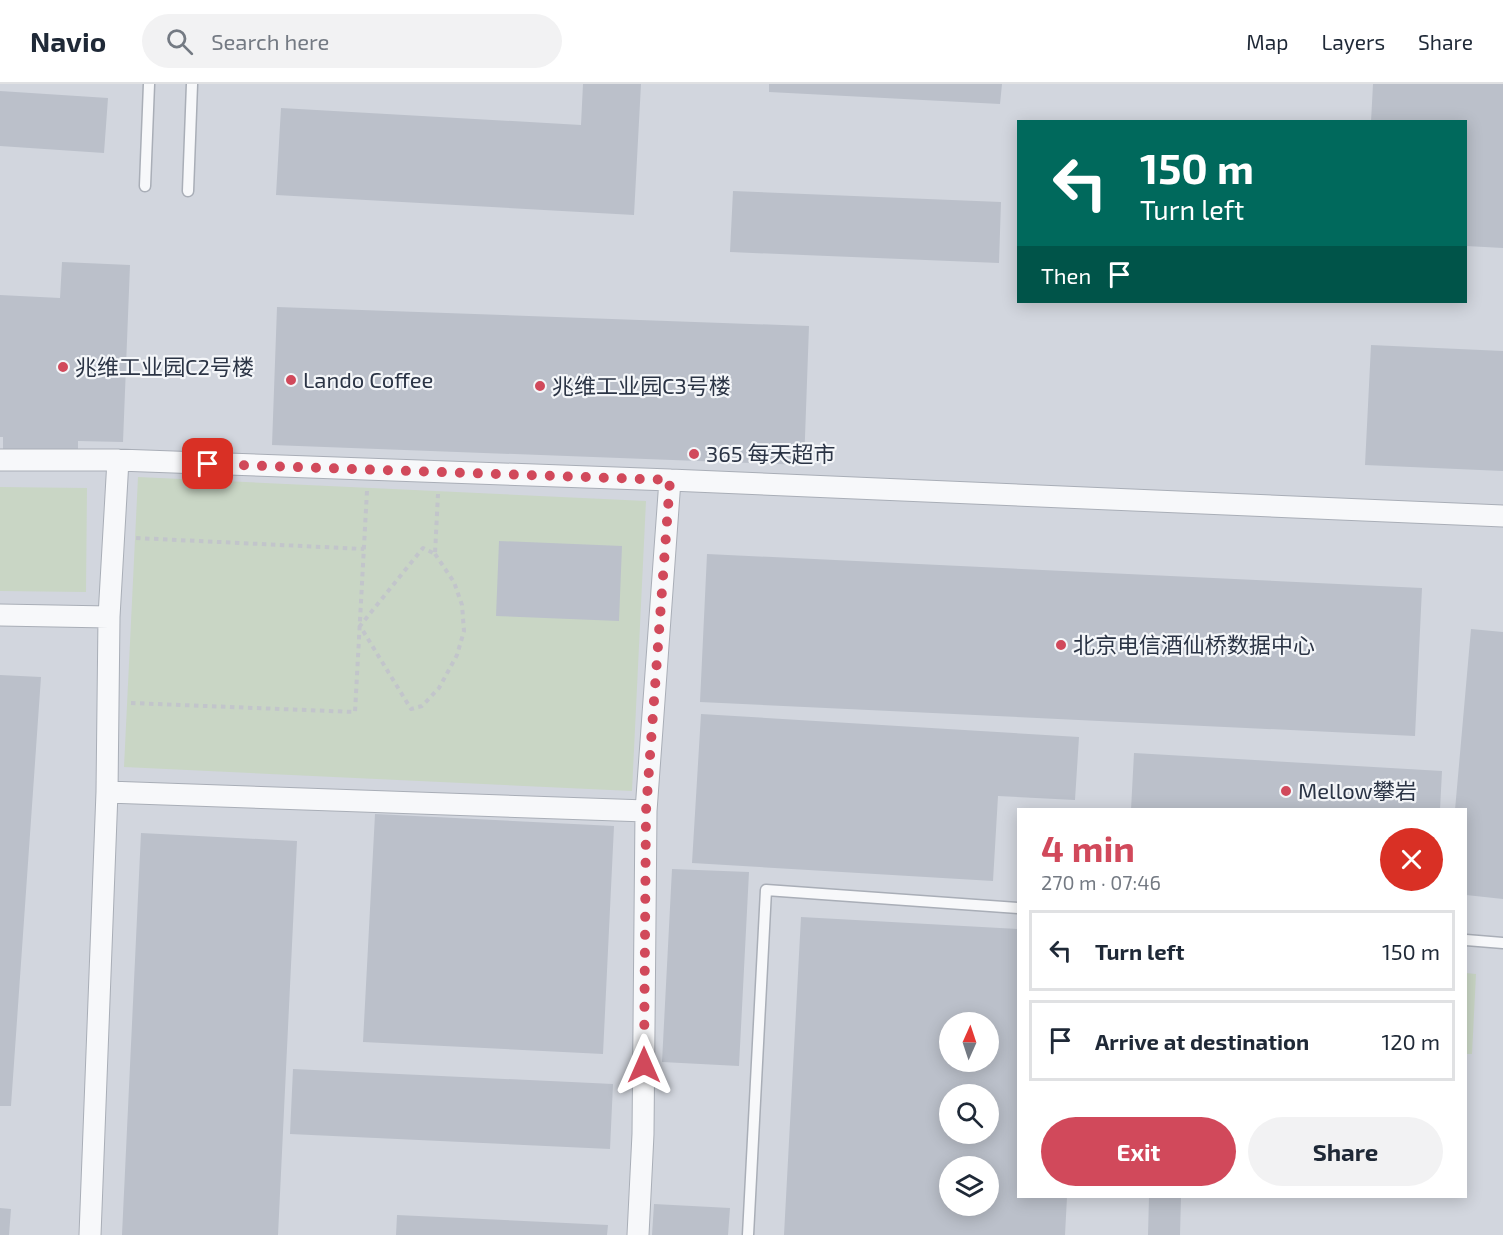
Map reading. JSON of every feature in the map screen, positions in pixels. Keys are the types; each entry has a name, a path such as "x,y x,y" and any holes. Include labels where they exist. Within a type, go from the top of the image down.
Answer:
{"street":[{"path":"0,460 118,460 670,480 1503,516"},
{"path":"90,1235 107,792 109,617 118,460"},
{"path":"638,1235 644,1134 646,811 670,480"},
{"path":"0,615 109,617"},
{"path":"107,792 646,811"}],"lane":[{"path":"145,186 149,84"},
{"path":"188,191 192,84"},
{"path":"748,1235 766,890 1017,908"},
{"path":"1467,940 1503,943"}],"path":[{"path":"109,702 355,712 367,470"},
{"path":"435,554 439,472"},
{"path":"114,537 364,549"},
{"path":"423,548 435,554 454,582 462,605 464,631 457,655 440,688 422,706 411,709 360,626 423,548"}],"shaded area":[{"path":"0,84 1503,84 1503,1235 0,1235"}],"green space":[{"path":"138,477 646,501 632,791 124,767"},
{"path":"0,487 87,488 86,592 0,591"},
{"path":"1467,973 1476,974 1472,1054 1467,1054"}],"building":[{"path":"583,84 641,84 634,215 276,195 281,108 581,125"},
{"path":"769,84 1002,84 1000,104 769,92"},
{"path":"1373,84 1503,84 1503,248 1467,246 1467,120 1371,120"},
{"path":"0,91 108,98 104,153 0,146"},
{"path":"733,191 1001,202 999,263 730,252"},
{"name":"兆维工业园C2号楼","path":"62,262 130,265 123,442 78,441 78,452 3,449 3,437 0,437 0,295 60,298"},
{"name":"兆维工业园C3号楼","path":"277,307 809,326 804,465 272,445"},
{"path":"1371,345 1503,351 1503,471 1365,465"},
{"path":"499,541 622,546 619,621 496,616"},
{"name":"北京电信酒仙桥数据中心","path":"707,554 1422,588 1415,736 700,702"},
{"path":"1471,629 1503,632 1503,899 1467,895 1467,808 1455,808"},
{"path":"0,675 41,677 11,1106 0,1106"},
{"path":"701,714 1079,737 1075,800 998,796 993,881 692,863"},
{"name":"Mellow攀岩","path":"1134,753 1442,771 1440,808 1131,808"},
{"path":"375,814 614,826 603,1054 363,1042"},
{"path":"141,833 297,841 278,1235 122,1235"},
{"path":"672,869 749,872 739,1066 662,1062"},
{"path":"801,917 1017,929 1017,1198 1067,1198 1065,1235 784,1235"},
{"path":"293,1069 613,1084 610,1149 290,1134"},
{"path":"1149,1198 1181,1198 1180,1235 1148,1235"},
{"path":"654,1204 730,1208 728,1235 652,1235"},
{"path":"0,1208 11,1209 9,1235 0,1235"},
{"path":"397,1215 608,1225 607,1235 396,1235"}],"place":[{"name":"兆维工业园C2号楼","path":"63,367"},
{"name":"Lando Coffee","path":"291,380"},
{"name":"兆维工业园C3号楼","path":"540,386"},
{"name":"365 每天超市","path":"694,454"},
{"name":"北京电信酒仙桥数据中心","path":"1061,645"},
{"name":"Mellow攀岩","path":"1286,791"}],"route":[{"path":"208,464 670,480 646,811 644,1065"}]}
